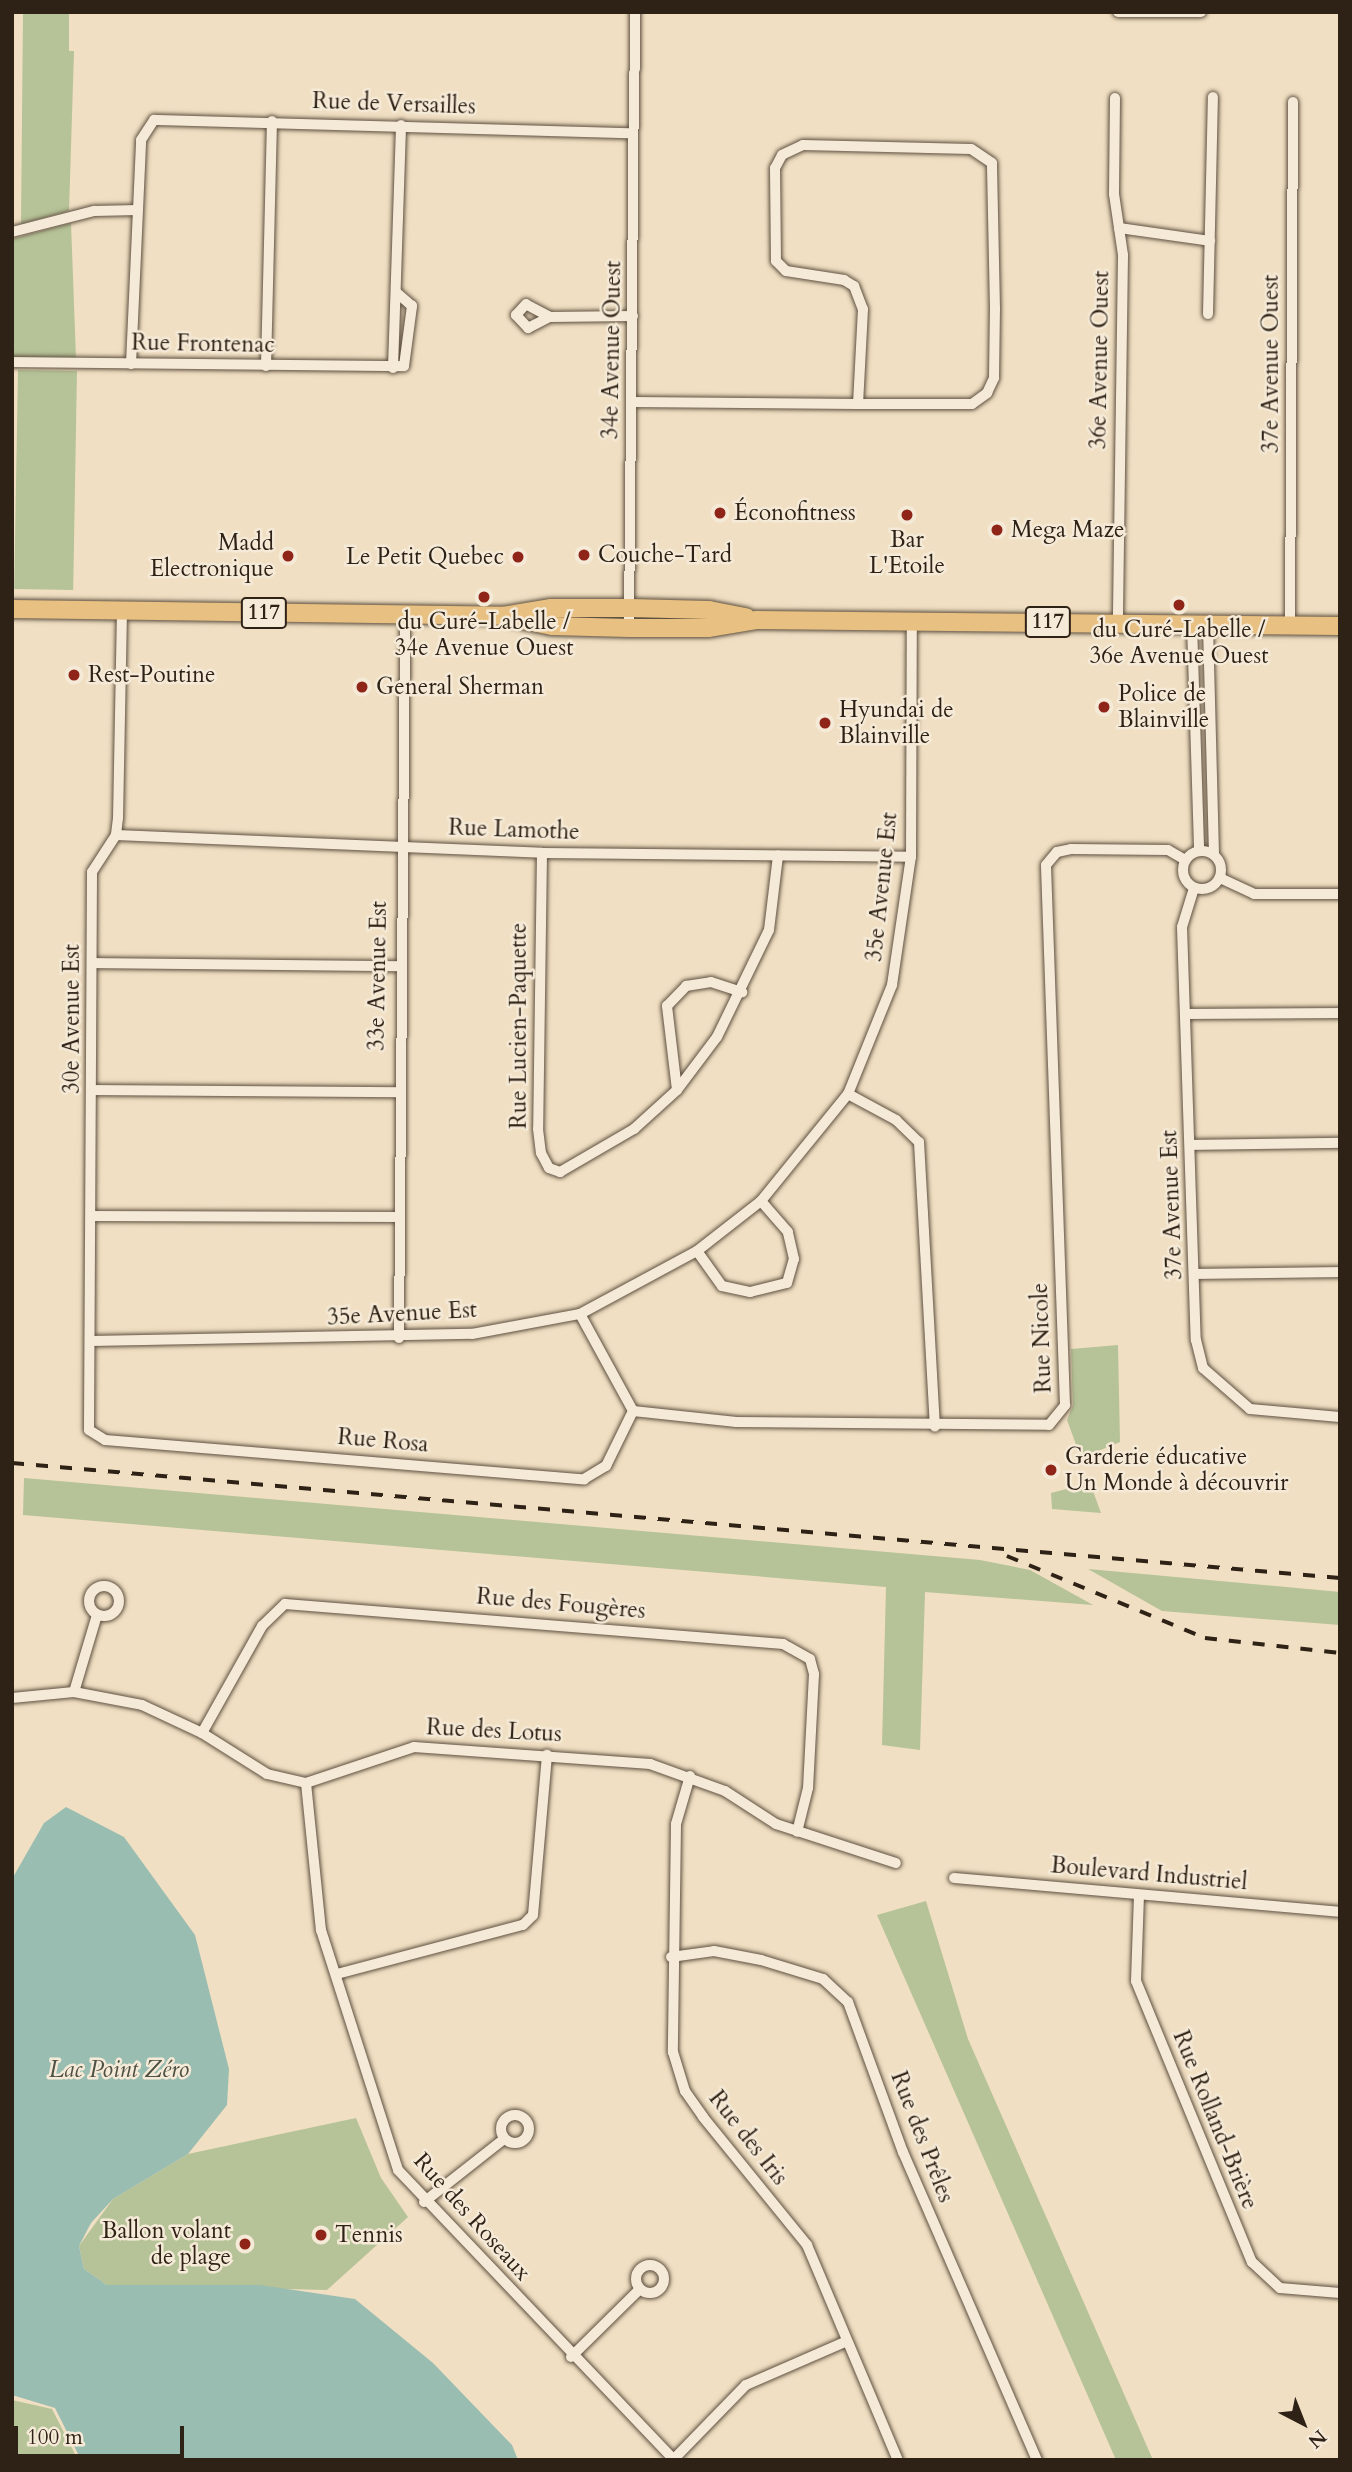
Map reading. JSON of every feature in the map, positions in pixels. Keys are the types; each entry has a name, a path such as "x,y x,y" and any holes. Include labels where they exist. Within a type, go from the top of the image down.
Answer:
{"main road":[{"name":"117","path":"12,609 503,616 551,608 630,608 709,610 757,620"},
{"name":"117","path":"503,616 552,626 629,628 708,628 757,620 1340,626"}],"street":[{"name":"34e Avenue Ouest","path":"629,628 635,12"},
{"path":"1118,12 1201,12"},
{"path":"1208,314 1213,97"},
{"name":"36e Avenue Ouest","path":"1115,98 1119,228 1118,624"},
{"name":"37e Avenue Ouest","path":"1290,626 1293,102"},
{"name":"Rue de Versailles","path":"138,211 142,140 154,120 272,121 633,133"},
{"path":"266,366 272,121"},
{"path":"393,368 401,125"},
{"path":"632,402 858,404 972,404 994,378 992,163 971,149 803,145 782,155 775,168 776,261 786,271 844,281 854,286 863,309 858,404"},
{"path":"12,232 94,211 138,211 131,364"},
{"path":"1119,228 1210,241"},
{"path":"393,368 410,359 411,319 406,295 396,292"},
{"path":"550,317 633,316"},
{"name":"Rue Frontenac","path":"12,362 393,368"},
{"path":"116,835 122,611"},
{"name":"33e Avenue Est","path":"399,1338 398,966 405,615"},
{"name":"35e Avenue Est","path":"91,1341 472,1335 580,1314 697,1251 761,1202 848,1094 892,985 911,856 912,621"},
{"path":"1200,624 1210,758 1213,855 1220,878 1254,894 1340,894"},
{"path":"1199,851 1195,759 1200,624"},
{"path":"1195,759 1210,758"},
{"name":"Rue Lamothe","path":"116,835 542,853 911,856"},
{"name":"30e Avenue Est","path":"92,1434 86,1420 91,1341 92,872 116,835"},
{"name":"Rue Nicole","path":"633,1411 736,1422 934,1427 1049,1425 1065,1405 1046,865 1057,852 1072,849 1168,850 1185,860"},
{"path":"1213,855 1199,851 1185,860 1183,877 1194,888 1209,889 1220,878"},
{"name":"Rue Lucien-Paquette","path":"542,853 538,1129 549,1167 560,1172 634,1129 677,1090 741,992 769,930 778,856"},
{"name":"37e Avenue Est","path":"1194,888 1182,927 1189,1014 1196,1340 1203,1368 1217,1387 1250,1409 1340,1417"},
{"path":"92,963 398,966"},
{"path":"677,1090 667,1006 686,986 711,982 741,992"},
{"path":"1189,1014 1340,1013"},
{"path":"93,1090 398,1092"},
{"path":"848,1094 895,1120 919,1142 934,1427"},
{"path":"1191,1145 1340,1143"},
{"path":"697,1251 722,1286 750,1292 787,1283 794,1259 788,1232 761,1202"},
{"path":"92,1216 397,1217"},
{"path":"1196,1274 1340,1272"},
{"path":"580,1314 633,1411"},
{"name":"Rue Rosa","path":"92,1434 584,1479 606,1466 633,1411"},
{"name":"Rue des Fougères","path":"202,1732 262,1626 285,1604 783,1644 810,1659 814,1674 808,1788 797,1832"},
{"path":"74,1692 97,1615"},
{"path":"12,1698 74,1692 142,1706 202,1732 247,1765 306,1783"},
{"name":"Rue des Lotus","path":"306,1783 414,1747 650,1764 690,1776 797,1832 896,1863"},
{"path":"337,1973 523,1925 533,1915 547,1755"},
{"name":"Rue des Iris","path":"690,1776 676,1824 671,1957 673,2052 685,2091 807,2245 898,2460"},
{"name":"Rue des Roseaux","path":"306,1783 321,1930 337,1973 393,2159 424,2202 571,2357 674,2459"},
{"name":"Boulevard Industriel","path":"954,1878 1340,1912"},
{"name":"Rue Rolland-Brière","path":"1139,1895 1136,1981 1252,2262 1280,2288 1340,2293"},
{"name":"Rue des Prêles","path":"671,1957 713,1951 761,1961 822,1979 848,2002 903,2152 1037,2460"},
{"path":"424,2202 504,2139"},
{"path":"571,2357 640,2289"},
{"path":"674,2459 746,2385 847,2342"}],"green space":[{"path":"23,12 69,12 69,51 74,51 69,211 21,224"},
{"path":"71,223 76,359 12,357 12,239"},
{"path":"18,370 77,371 73,590 14,589"},
{"path":"1118,1345 1120,1442 1081,1458 1067,1420 1073,1405 1071,1349"},
{"path":"24,1478 980,1560 1030,1570 1093,1605 925,1592 920,1750 882,1745 886,1587 23,1515"},
{"path":"1090,1483 1101,1513 1052,1509 1051,1493"},
{"path":"1088,1569 1340,1592 1340,1625 1162,1611"},
{"path":"926,1901 968,2039 1153,2460 1116,2460 877,1915"},
{"path":"356,2118 381,2178 408,2217 327,2290 107,2285 84,2269 79,2246 113,2199 188,2154"},
{"path":"12,2400 52,2409 77,2458 31,2460 12,2451"}],"water":[{"name":"Lac Point Zéro","path":"66,1807 124,1837 195,1935 229,2069 227,2105 188,2154 113,2199 91,2223 79,2246 84,2269 107,2285 260,2285 355,2299 433,2363 512,2445 518,2460 81,2460 55,2408 12,2395 12,1879 44,1823"}],"railway":[{"path":"12,1463 1340,1578"},
{"path":"1007,1556 1205,1638 1340,1653"}],"place":[{"name":"Éconofitness","path":"720,513"},
{"name":"Bar L'Etoile","path":"907,515"},
{"name":"Mega Maze","path":"997,530"},
{"name":"Couche-Tard","path":"584,555"},
{"name":"Madd Electronique","path":"288,556"},
{"name":"Le Petit Quebec","path":"518,557"},
{"name":"du Curé-Labelle / 34e Avenue Ouest","path":"484,597"},
{"name":"du Curé-Labelle / 36e Avenue Ouest","path":"1179,605"},
{"name":"Rest-Poutine","path":"74,675"},
{"name":"General Sherman","path":"362,687"},
{"name":"Police de Blainville","path":"1104,707"},
{"name":"Hyundai de Blainville","path":"825,723"},
{"name":"Garderie éducative Un Monde à découvrir","path":"1051,1470"},
{"name":"Tennis","path":"321,2235"},
{"name":"Ballon volant de plage","path":"245,2244"}]}
